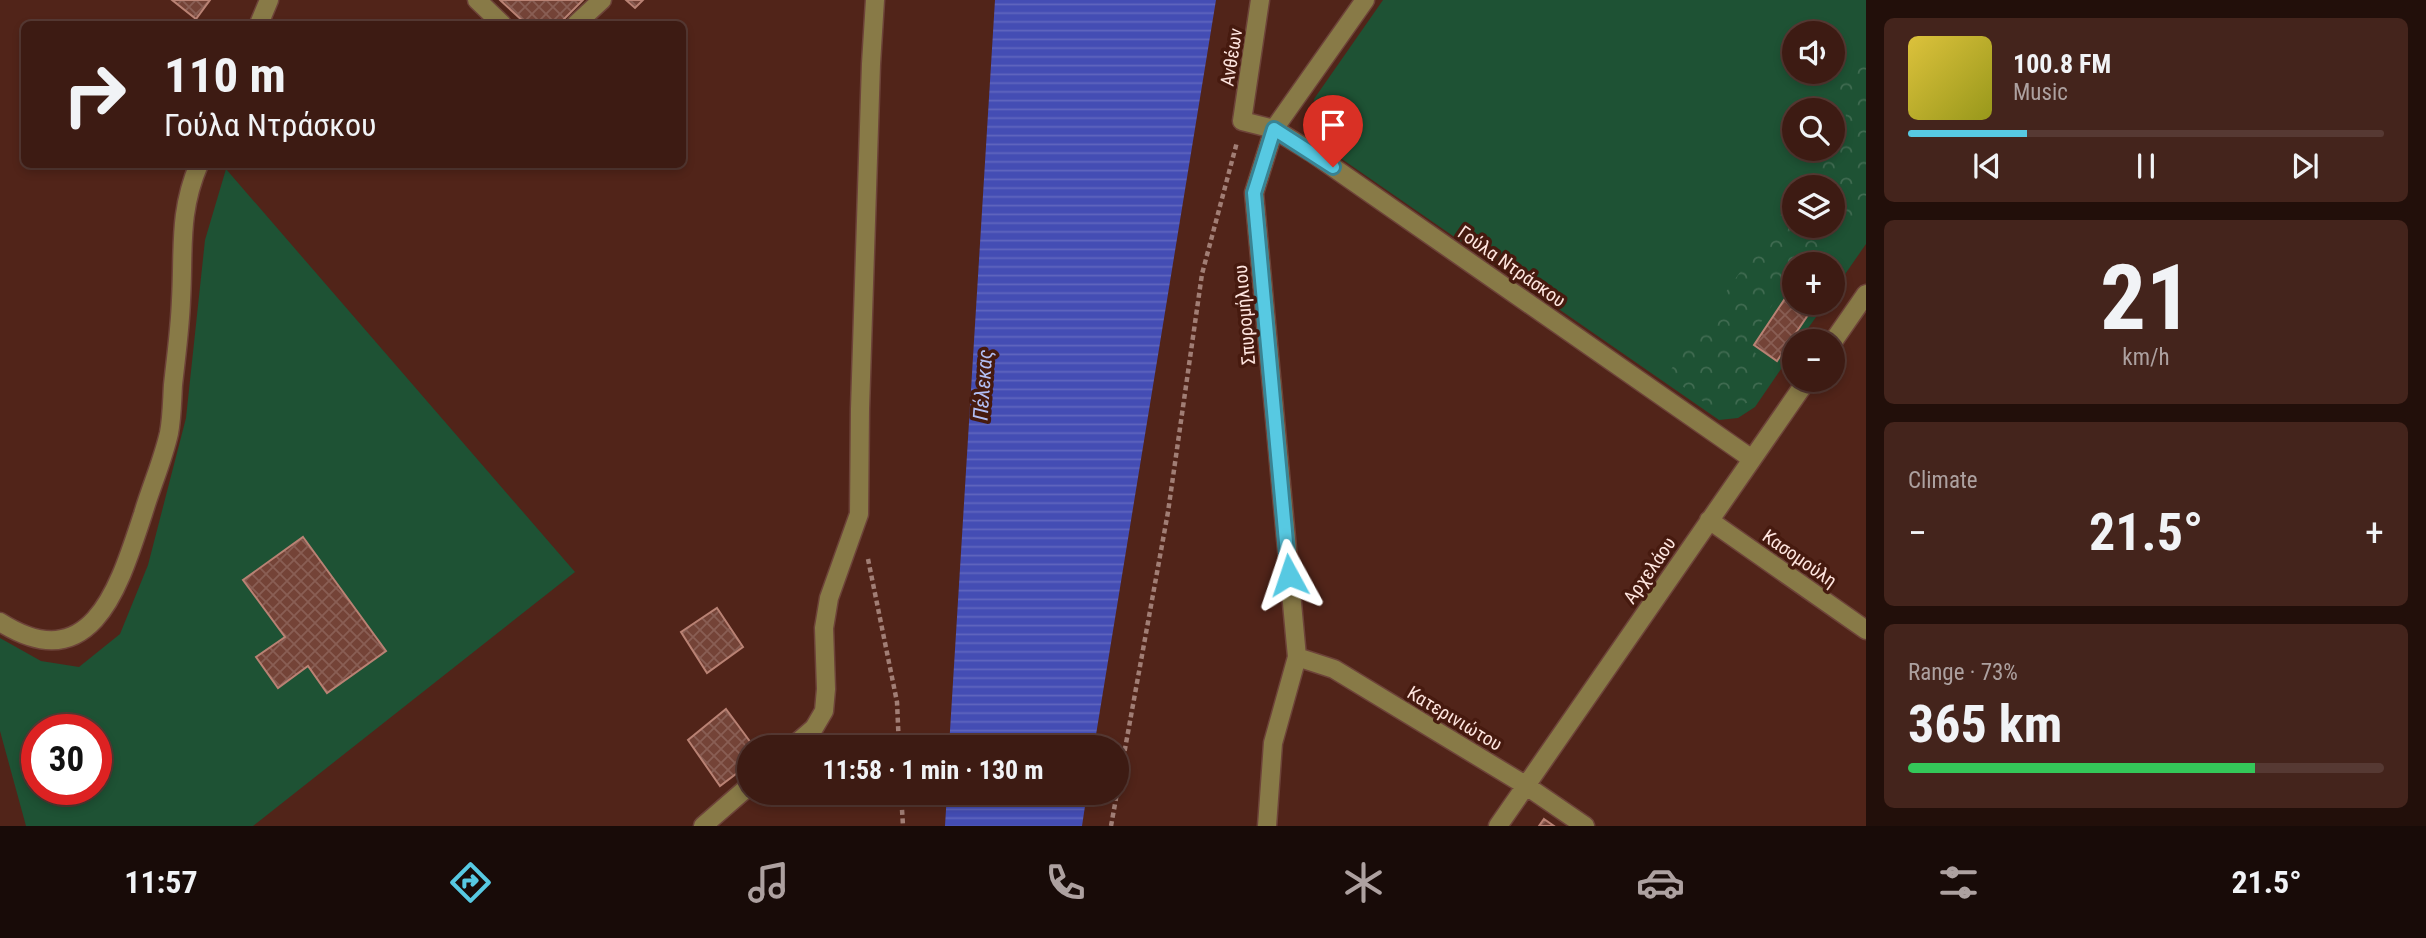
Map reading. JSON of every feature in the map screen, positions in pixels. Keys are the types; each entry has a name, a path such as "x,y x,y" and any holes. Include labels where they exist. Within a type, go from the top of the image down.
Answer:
{"street":[{"path":"260,21 269,0"},
{"path":"477,0 499,21"},
{"path":"579,21 601,0"},
{"path":"806,735 814,728 824,711 824,628 828,598 859,514 860,395 875,0"},
{"name":"Ανθέων","path":"1242,121 1261,0"},
{"name":"Σπυρομήλιου","path":"1297,657 1254,193 1274,129 1365,0"},
{"name":"Γούλα Ντράσκου","path":"1242,121 1274,129 1311,152 1752,459"},
{"path":"0,622 12,630 48,642 74,637 101,614 123,574 169,432 181,300 183,216 197,168"},
{"path":"1842,329 1866,294"},
{"name":"Αρχελάου","path":"1498,826 1799,392"},
{"name":"Κασομούλη","path":"1709,520 1866,629"},
{"path":"1268,826 1273,743 1297,657"},
{"name":"Κατερινιώτου","path":"1297,657 1334,669 1525,785 1585,826"},
{"path":"703,826 737,796"}],"path":[{"path":"1111,826 1168,512 1202,274 1242,121"},
{"path":"867,555 897,702 898,735"},
{"path":"902,805 903,826"}],"green space":[{"path":"1383,0 1866,0 1866,244 1845,274 1845,252 1782,252 1782,315 1817,315 1808,329 1782,329 1782,368 1755,407 1738,418 1719,420 1323,146 1315,122 1314,99"},
{"path":"1866,42 1866,204 1845,233 1845,175 1809,175 1818,161 1845,161 1845,98 1842,98 1838,84 1845,84 1845,74"},
{"path":"226,169 575,572 253,826 26,826 0,731 0,638 41,661 79,667 120,634 148,565 186,418 205,240"},
{"path":"1782,213 1782,238 1842,238 1832,252 1782,252 1782,290 1746,345 1772,367 1752,401 1719,413 1667,375"}],"water":[{"name":"Πέλεκας","path":"995,0 1216,0 1096,735 950,735"},
{"path":"946,805 1085,805 1082,826 945,826"}],"building":[{"path":"172,0 210,0 196,19"},
{"path":"500,0 583,0 562,21 523,21"},
{"path":"626,0 643,0 635,8"},
{"path":"1782,303 1782,315 1808,315 1799,329 1782,329 1782,354 1777,361 1754,345"},
{"path":"303,537 386,651 327,693 308,666 278,688 256,657 285,637 243,580"},
{"path":"717,608 743,647 707,673 681,632"},
{"path":"726,709 745,735 737,735 737,773 720,786 688,740"},
{"path":"1544,819 1554,826 1539,826"}],"route":[{"path":"1289,575 1254,193 1274,129 1333,167"}]}
